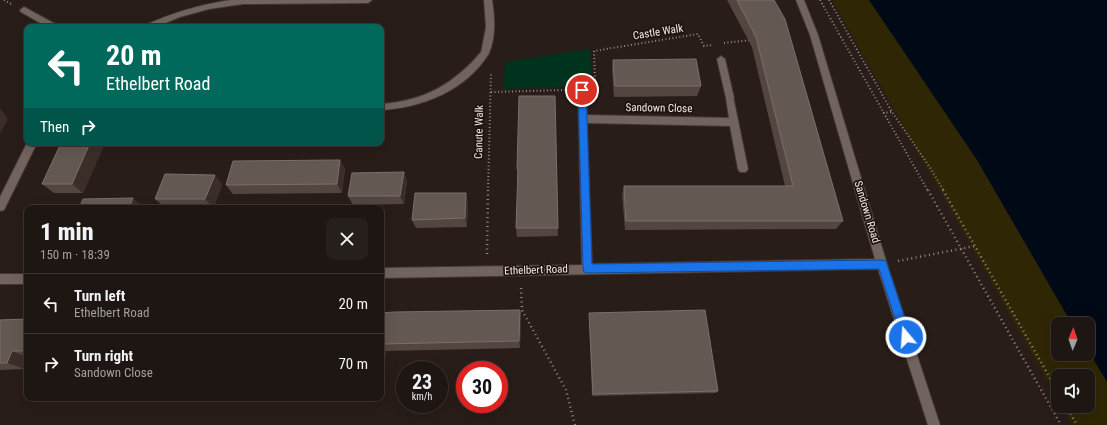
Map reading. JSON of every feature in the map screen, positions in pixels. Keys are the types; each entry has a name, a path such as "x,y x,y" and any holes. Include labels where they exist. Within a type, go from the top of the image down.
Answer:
{"street":[{"path":"155,24 176,15 209,6 243,1 368,0"},
{"path":"384,107 419,100 450,87 470,71 485,53 490,32 488,0"},
{"name":"Sandown Road","path":"800,0 814,35 882,264 934,425"},
{"path":"24,10 49,24"},
{"path":"721,59 744,169"},
{"path":"582,90 587,268"},
{"name":"Sandown Close","path":"583,119 735,122"},
{"path":"0,207 30,146"},
{"name":"Ethelbert Road","path":"384,273 486,272 587,268 882,264"},
{"path":"0,279 24,279"}],"path":[{"path":"820,0 1061,425"},
{"path":"829,0 892,112 931,169 1051,380"},
{"name":"Castle Walk","path":"582,90 595,90 594,51 698,34 704,46 751,40"},
{"name":"Canute Walk","path":"485,53 494,56 491,70 486,272"},
{"path":"491,92 582,90"},
{"path":"883,113 892,112"},
{"path":"882,264 975,246"},
{"path":"521,271 522,310 566,390 575,425"},
{"path":"1070,413 1077,425"}],"green space":[{"path":"590,49 592,86 504,89 505,62"}],"sand":[{"path":"832,0 934,0 1107,222 1107,425 1072,425 1066,413 1095,413 1095,369 1051,369 1051,388"}],"shaded area":[{"path":"869,0 1107,0 1107,382 1095,361 1095,317 1068,317 977,160"}],"building":[{"path":"737,0 774,0 785,19 843,221 626,221 624,186 793,186 756,37"},
{"path":"696,59 701,86 615,86 613,60"},
{"path":"519,96 555,96 558,228 516,228"},
{"path":"60,146 89,146 72,184 42,184"},
{"path":"340,160 337,184 226,185 233,161"},
{"path":"404,172 400,196 348,196 352,173"},
{"path":"165,174 215,175 205,199 155,199"},
{"path":"415,193 466,193 465,218 412,220"},
{"path":"133,198 130,205 80,205 83,199"},
{"path":"520,310 519,341 384,344 384,313"},
{"path":"705,310 718,391 593,394 589,313"},
{"path":"24,319 24,351 12,351 7,363 0,363 0,320"}],"route":[{"path":"582,90 587,268 882,264 906,337"}]}
